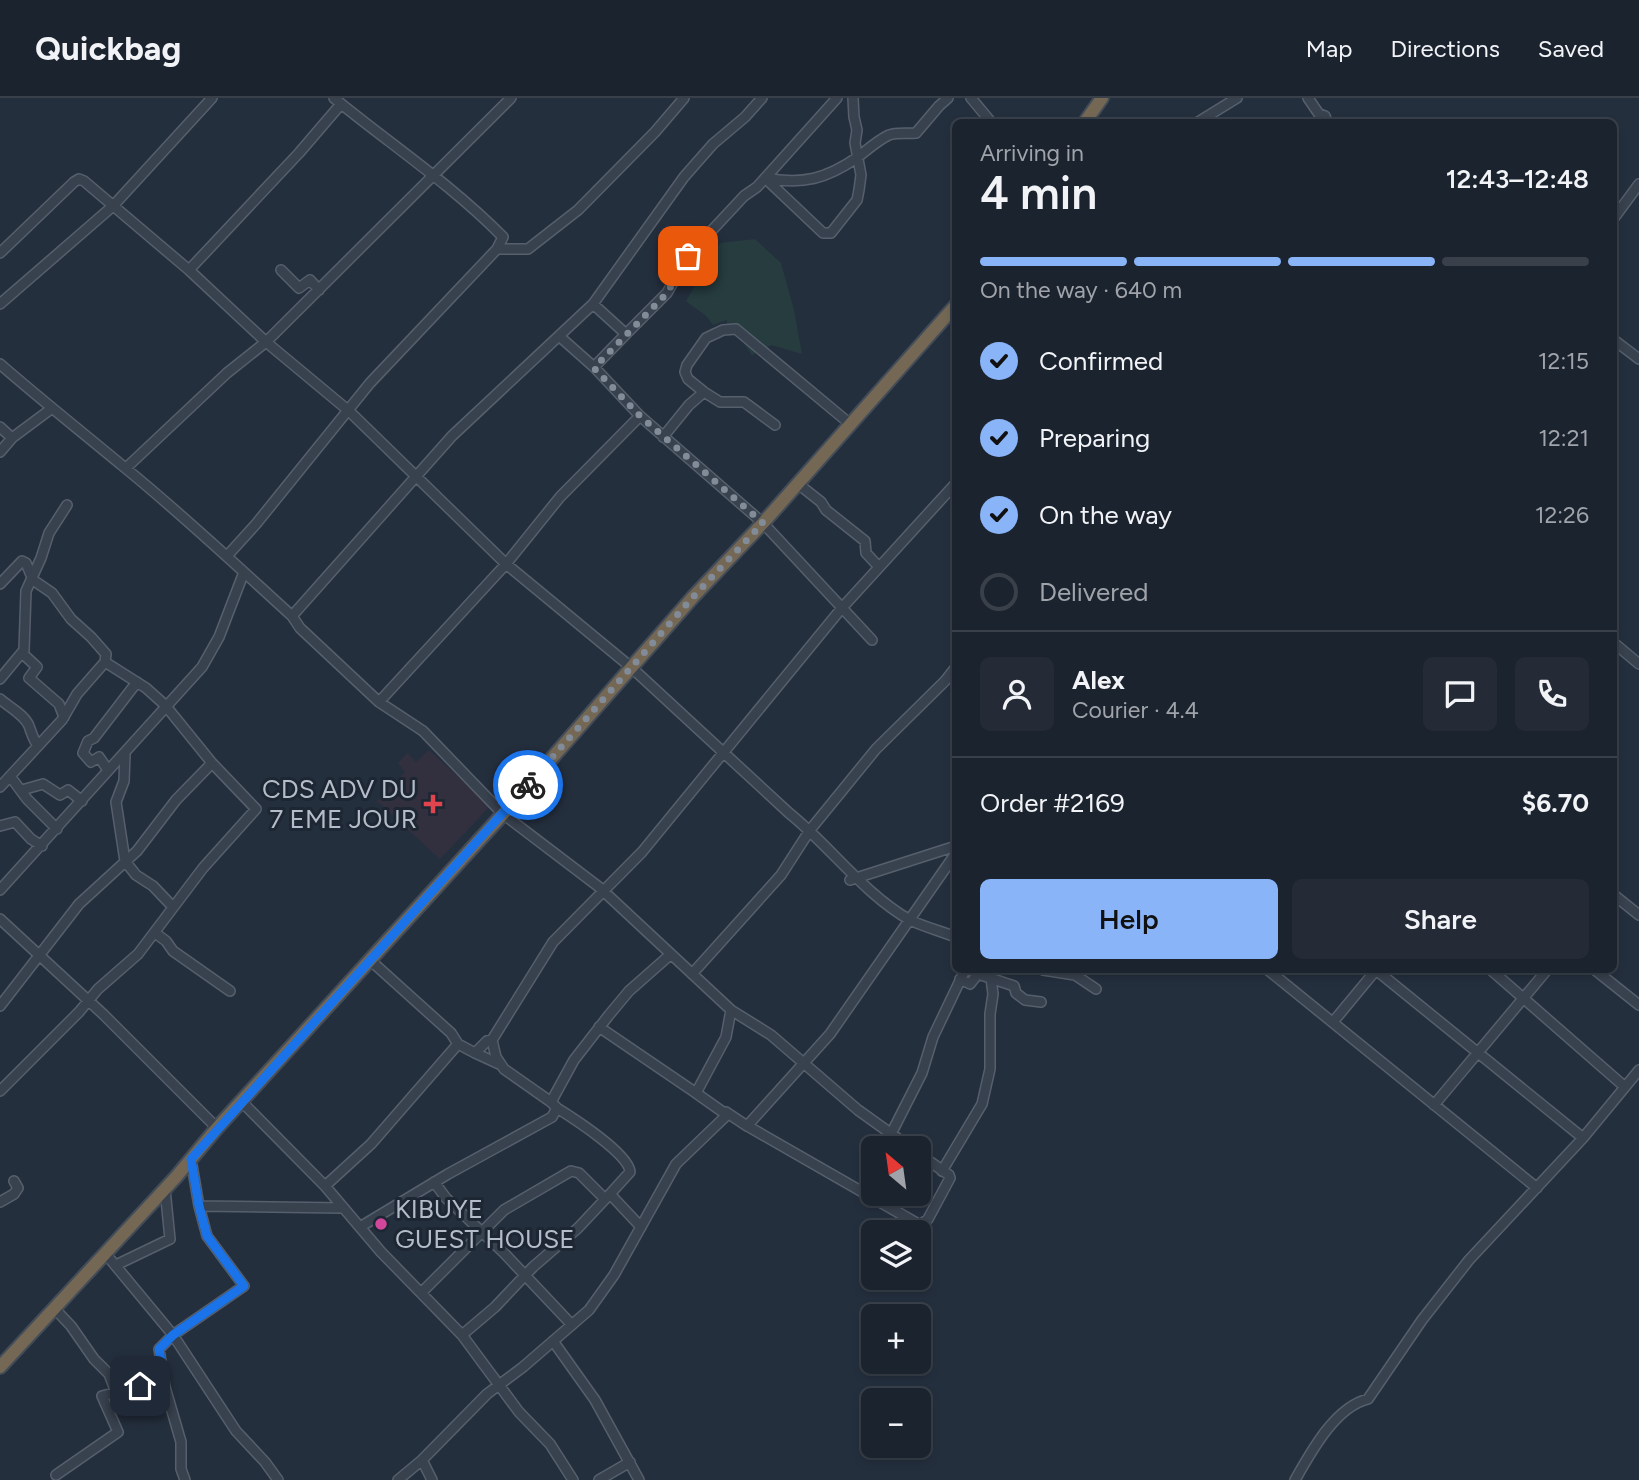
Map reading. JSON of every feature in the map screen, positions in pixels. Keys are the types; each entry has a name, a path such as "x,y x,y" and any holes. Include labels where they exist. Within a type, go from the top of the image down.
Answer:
{"highway":[{"path":"1087,119 1102,98"},
{"path":"0,1367 165,1189 241,1101 503,814 693,597 763,523 952,309"}],"street":[{"path":"0,304 113,205 212,98"},
{"path":"126,468 218,381 266,342 511,98"},
{"path":"497,249 528,250 578,209 684,98"},
{"path":"292,616 452,436 593,304 684,177 713,144 745,117 762,98"},
{"path":"594,368 667,293 688,256 744,196 765,178 837,98"},
{"path":"765,178 823,233 831,233 857,200 861,175 855,143 858,130 853,98"},
{"path":"765,178 792,182 823,177 891,134 916,133 948,98"},
{"path":"971,98 988,119"},
{"path":"1211,119 1237,98"},
{"path":"1308,98 1326,119"},
{"path":"189,270 290,163 338,101 433,176 503,237 497,249 370,383 227,556"},
{"path":"0,253 79,179 84,181 189,270 266,342 349,411 506,564 632,668 810,830 854,879 910,919 952,935"},
{"path":"1617,214 1639,184"},
{"path":"281,270 299,288 310,279 319,290"},
{"path":"593,304 626,334"},
{"path":"775,425 744,402 720,402 688,379 685,372 687,365 706,338 723,330 736,329 849,423"},
{"path":"559,336 663,438 763,523 872,640"},
{"path":"1617,342 1639,359"},
{"path":"0,363 227,556 379,702 423,731 503,814 604,892 731,1010 771,1035 858,1110 894,1136"},
{"path":"663,438 689,405 704,392"},
{"path":"0,452 12,438 51,409"},
{"path":"379,702 506,564 560,497 640,416"},
{"path":"0,427 12,438"},
{"path":"797,483 866,541 866,553 879,567"},
{"path":"475,1053 487,1041 492,1040 553,942 642,852 841,609 952,487"},
{"path":"0,679 22,653 26,591 49,533 67,505"},
{"path":"0,584 22,561 26,563 33,578 52,593 71,619 91,636 106,654 106,662 77,694 64,717 0,787"},
{"path":"0,890 202,667 219,637 244,572"},
{"path":"1617,646 1639,664"},
{"path":"22,653 37,667 29,678 59,704 64,717"},
{"path":"0,1091 98,989 138,954 203,868 256,809 212,763 165,705 106,662"},
{"path":"692,974 781,875 810,830 876,749 952,673"},
{"path":"108,771 99,757 91,762 83,753 88,741 94,738 137,682"},
{"path":"0,699 20,714 29,726 29,734 38,747"},
{"path":"125,754 124,780 116,802 125,861 136,875 153,886 173,907"},
{"path":"0,1006 79,904 137,851 176,800 212,763"},
{"path":"10,776 27,799 57,829"},
{"path":"22,790 43,784 60,795 68,790 82,801"},
{"path":"0,826 15,822 31,839 42,845"},
{"path":"854,879 952,847"},
{"path":"747,1126 830,1034 952,859"},
{"path":"1617,897 1639,915"},
{"path":"0,919 104,1015 217,1128"},
{"path":"155,933 173,951 230,991"},
{"path":"360,1227 554,1114 554,1105 574,1060 629,991 671,954"},
{"path":"370,960 445,1028 458,1044 499,1063 610,1146 630,1166 630,1173 578,1228 545,1255 495,1307 462,1335"},
{"path":"1062,973 1075,975 1096,989"},
{"path":"1272,973 1536,1188"},
{"path":"1333,1022 1374,973"},
{"path":"1380,973 1583,1138"},
{"path":"1495,973 1625,1087"},
{"path":"1434,1105 1544,973"},
{"path":"1599,973 1639,1005"},
{"path":"891,1134 922,1073 933,1037 962,974 970,984 978,974 991,974 1014,986 1016,993 1025,1000 1041,1002"},
{"path":"943,1171 982,1104 989,1069 991,974"},
{"path":"696,1093 726,1037 731,1010"},
{"path":"599,1027 727,1115 920,1225 928,1219 950,1181 949,1175 931,1162"},
{"path":"492,1040 499,1063"},
{"path":"325,1186 384,1130 458,1044"},
{"path":"1295,1480 1325,1433 1355,1402 1368,1399 1422,1320 1469,1260 1583,1138 1639,1070"},
{"path":"696,1093 747,1126"},
{"path":"241,1101 325,1186 342,1208 462,1335 519,1412 550,1444 573,1480"},
{"path":"398,1480 422,1460 470,1409 554,1341 602,1294 677,1164 727,1115"},
{"path":"185,1480 181,1469 181,1442 164,1380 159,1349 173,1335 244,1286 207,1236 191,1159"},
{"path":"422,1292 480,1231 504,1210 571,1171 579,1173 641,1227"},
{"path":"0,1202 14,1194 18,1188 15,1181"},
{"path":"434,1182 446,1198 572,1325"},
{"path":"116,1265 170,1240 165,1189"},
{"path":"199,1206 342,1208"},
{"path":"105,1253 173,1335 236,1431 278,1480"},
{"path":"54,1308 109,1374 116,1392"},
{"path":"554,1341 595,1400 639,1480"},
{"path":"57,1475 118,1432 102,1396 164,1380"},
{"path":"422,1460 432,1480"},
{"path":"599,1480 630,1462"}],"shaded area":[{"name":"CDS ADV DU 7 EME JOUR","path":"429,750 490,806 440,859 377,801 405,772 398,763 407,753 416,762"}],"green space":[{"path":"755,239 781,263 802,354 771,345 752,355 739,336 727,332 727,320 713,325 704,314 686,301 720,243"}],"way so far":[{"path":"528,785 693,597 763,523 663,438 594,368 667,293 688,256"}],"place":[{"name":"CDS ADV DU 7 EME JOUR","path":"433,804"},
{"name":"KIBUYE GUEST HOUSE","path":"381,1224"}],"route":[{"path":"140,1386 164,1380 159,1349 173,1335 244,1286 207,1236 191,1159 528,785"}]}
